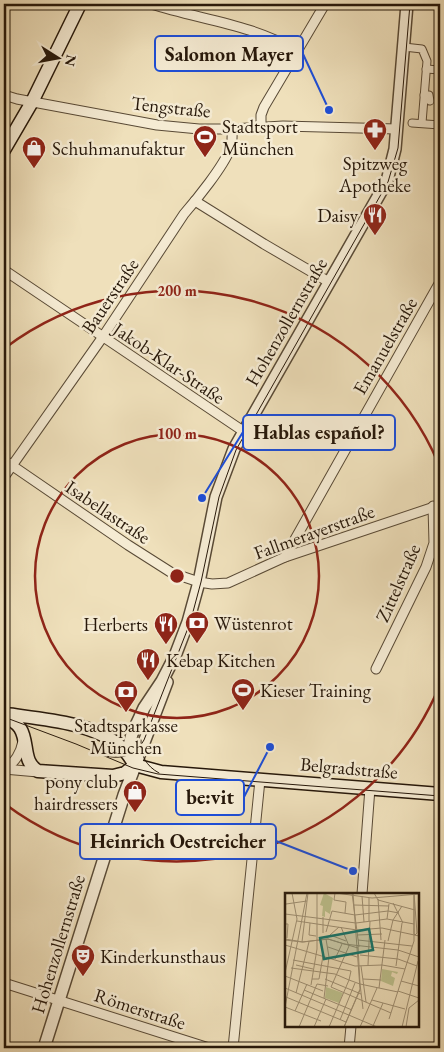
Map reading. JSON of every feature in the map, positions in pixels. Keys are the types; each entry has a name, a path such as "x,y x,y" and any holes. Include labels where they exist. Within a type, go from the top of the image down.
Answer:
{"main road":[{"path":"4,150 32,102 80,4"},
{"path":"4,715 46,720 86,729 116,743 125,750 135,765 126,773 114,776 44,772 34,768 30,763 18,725 4,715"},
{"path":"23,737 30,727 46,720"},
{"name":"Belgradstraße","path":"135,765 161,772 440,794"}],"street":[{"path":"151,4 256,31 276,39 297,51"},
{"path":"261,126 261,115 264,108 325,4"},
{"name":"Hohenzollernstraße","path":"44,1048 114,824 188,622 199,582 219,486 243,432 386,182 393,162 407,4"},
{"path":"404,47 422,49 427,61 428,98 422,123"},
{"path":"426,69 440,70"},
{"name":"Tengstraße","path":"4,95 157,125 199,129 232,129 261,126 397,129"},
{"path":"412,122 440,124"},
{"name":"Bauerstraße","path":"4,477 8,463 102,338 230,148 232,129"},
{"path":"195,201 329,282"},
{"name":"Jakob-Klar-Straße","path":"4,270 243,432"},
{"name":"Emanuelstraße","path":"285,557 440,282"},
{"name":"Isabellastraße","path":"8,463 172,573 199,582"},
{"name":"Fallmerayerstraße","path":"199,582 228,583 285,557 437,506"},
{"name":"Zittelstraße","path":"376,668 426,567 434,543 437,506"},
{"name":"Hohenzollernstraße","path":"135,765 130,748 132,734 144,708 162,681 175,656"},
{"path":"116,743 132,734"},
{"path":"4,769 11,765 17,756 23,737"},
{"path":"4,769 44,772"},
{"path":"233,1048 260,780"},
{"path":"362,893 370,788"},
{"name":"Römerstraße","path":"4,983 209,1048"},
{"path":"349,1048 351,1027"}],"tram line":[{"path":"100,754 113,757 125,756 140,746 144,740 190,623 201,582 219,497 236,450 388,182 398,148 410,4"},
{"path":"4,717 133,768 158,774 440,796"},
{"path":"141,740 145,759 159,773"}],"place":[{"name":"Salomon Mayer","path":"329,110"},
{"name":"Spitzweg Apotheke","path":"375,151"},
{"name":"Stadtsport München","path":"205,158"},
{"name":"Schuhmanufaktur","path":"34,169"},
{"name":"Daisy","path":"375,236"},
{"name":"Hablas español?","path":"202,498"},
{"name":"Wüstenrot","path":"197,644"},
{"name":"Herberts","path":"166,645"},
{"name":"Kebap Kitchen","path":"148,681"},
{"name":"Kieser Training","path":"243,711"},
{"name":"Stadtsparkasse München","path":"126,713"},
{"name":"be:vit","path":"270,747"},
{"name":"pony club hairdressers","path":"135,813"},
{"name":"Heinrich Oestreicher","path":"353,871"},
{"name":"Kinderkunsthaus","path":"83,977"}]}
